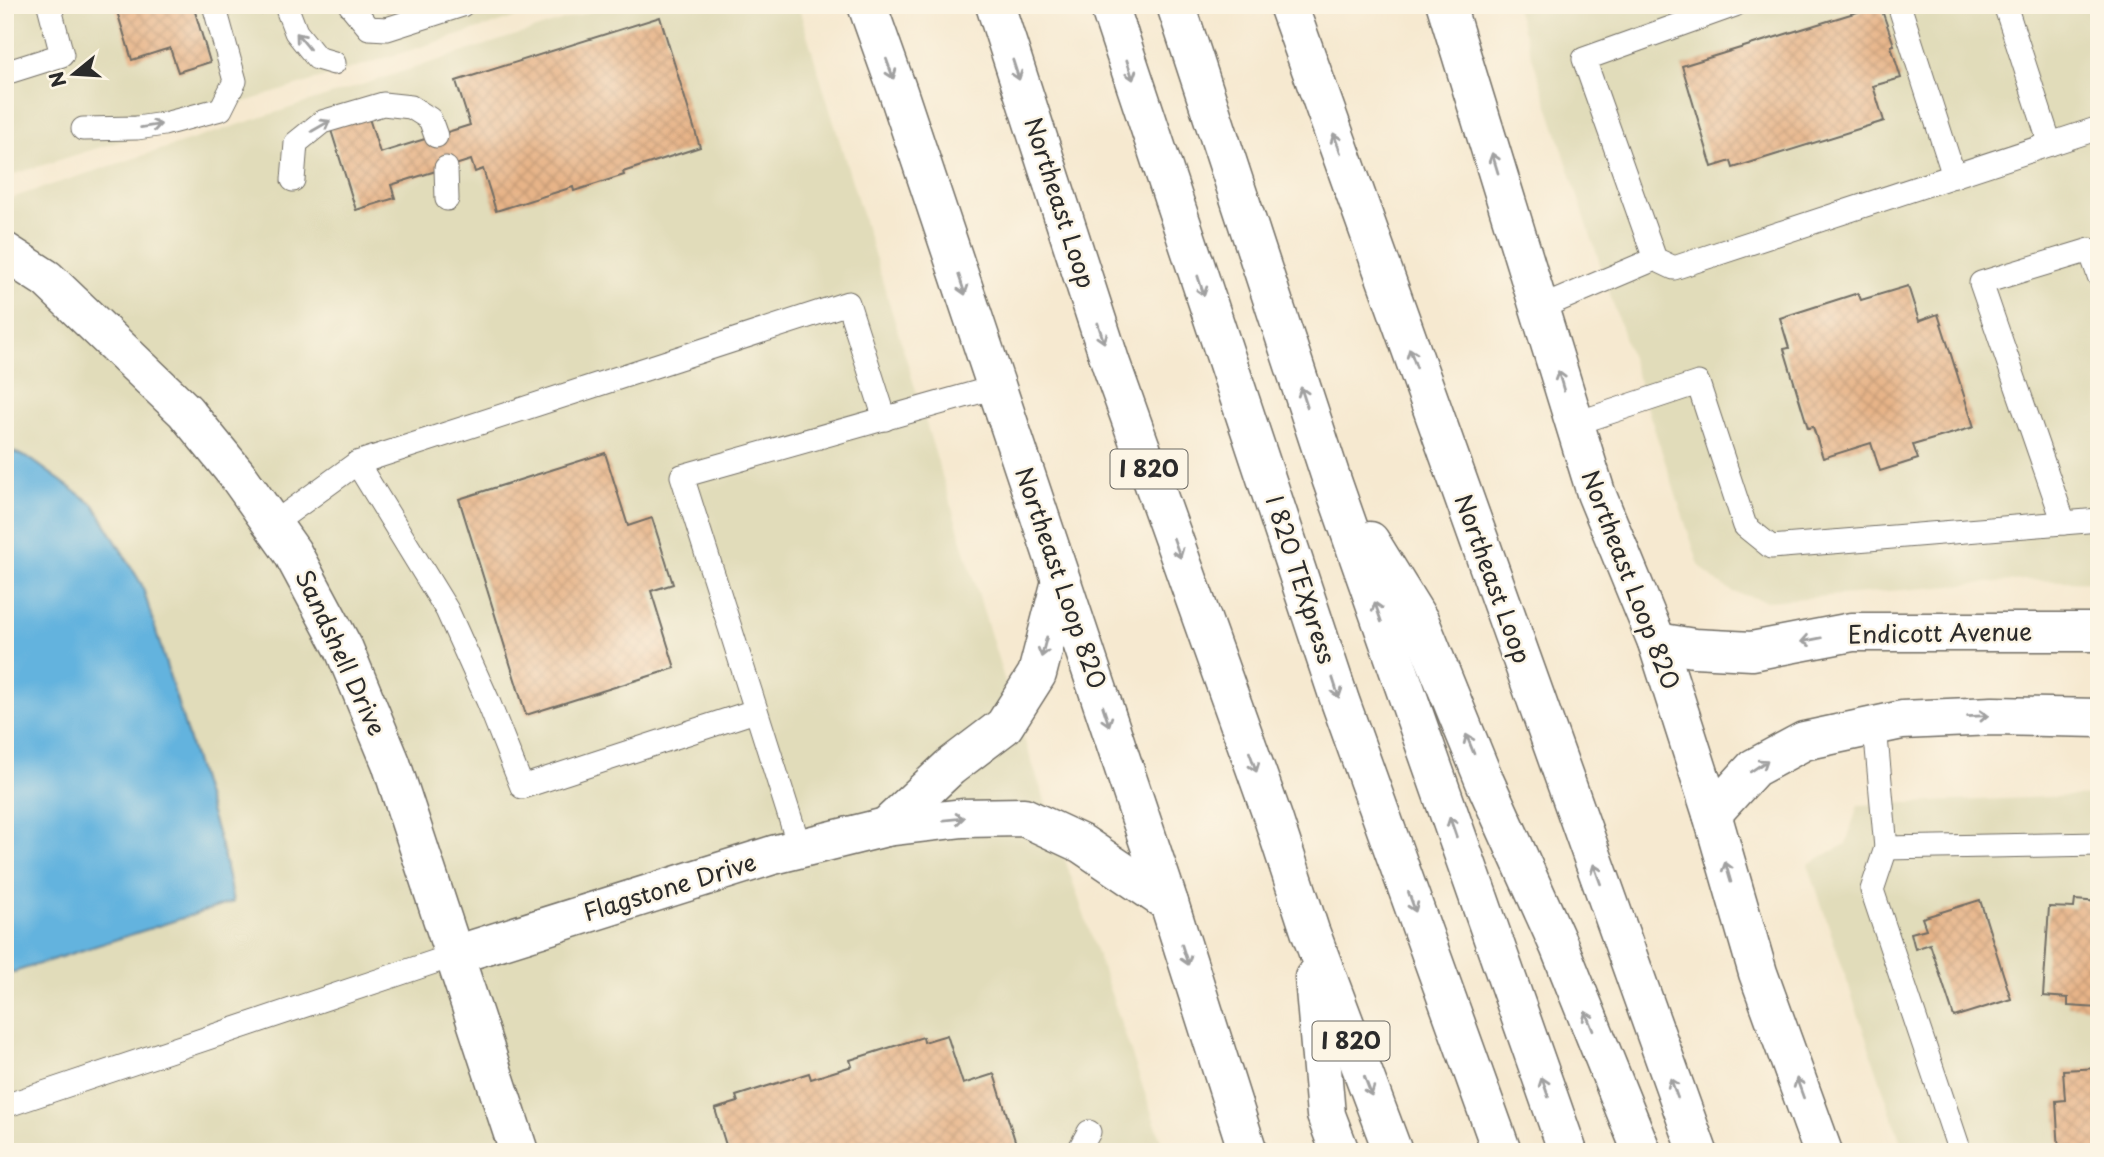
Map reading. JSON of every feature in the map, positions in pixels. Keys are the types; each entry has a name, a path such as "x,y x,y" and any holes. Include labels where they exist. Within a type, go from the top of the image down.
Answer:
{"main road":[{"name":"Northeast Loop 820","path":"867,5 1169,903 1248,1152"},
{"name":"Northeast Loop","path":"995,5 1111,364 1273,818 1310,931 1393,1152"},
{"name":"I 820 TEXpress","path":"1109,5 1340,701 1502,1152"},
{"path":"1176,5 1331,478 1568,1152"},
{"name":"Northeast Loop","path":"1288,5 1698,1152"},
{"name":"Northeast Loop 820","path":"1446,5 1596,493 1657,642 1712,814 1758,973 1823,1152"},
{"name":"Sandshell Drive","path":"5,252 47,279 185,411 238,476 292,552 344,649 391,763 519,1152"},
{"path":"1331,478 1420,622 1485,782 1559,946 1642,1152"},
{"name":"Flagstone Drive","path":"886,827 950,767 1004,726 1037,674 1061,581"},
{"name":"Endicott Avenue","path":"1657,642 1694,648 1752,651 1852,632 2099,632"},
{"path":"1712,814 1754,768 1804,741 1902,720 1993,716 2099,718"},
{"name":"Flagstone Drive","path":"455,955 774,855 886,827 963,818 1024,817 1082,844 1169,903"},
{"path":"1310,931 1326,1115 1340,1152"}],"lane":[{"path":"5,73 62,55 49,5"},
{"path":"83,129 137,128 221,109 235,81 214,5"},
{"path":"350,5 369,28 387,29 462,5"},
{"path":"1735,5 1584,59 1655,259 1674,268 2099,128"},
{"path":"1899,5 1954,176"},
{"path":"2005,5 2050,144"},
{"path":"286,6 296,32 317,58 334,63"},
{"path":"293,180 296,143 322,122 383,104 411,107 430,119 436,136"},
{"path":"446,168 447,199"},
{"path":"2064,523 1981,284 2090,250 2099,276"},
{"path":"1540,308 1655,259"},
{"path":"273,524 357,463 848,303 885,419"},
{"path":"1574,424 1698,383 1745,526 1771,547 2099,520"},
{"path":"800,849 682,476 996,387"},
{"path":"357,463 447,610 488,701 522,788 755,711"},
{"path":"1875,726 1886,848 1872,890 1959,1152"},
{"path":"1886,848 2099,844"},
{"path":"5,1106 455,955"},
{"path":"1077,1152 1089,1132"}],"shaded area":[{"path":"5,5 555,5 5,177"},
{"path":"610,5 798,5 1010,698 1165,1152 5,1152 5,200"},
{"path":"1515,5 2099,5 2099,582 2025,580 1767,601 1733,592 1699,565"},
{"path":"2099,795 2099,1152 1904,1152 1808,864 1846,844 1858,805"}],"water":[{"path":"5,448 32,460 94,505 142,585 223,853 233,902 5,975"}],"building":[{"path":"115,5 193,5 210,62 178,72 170,48 132,60"},
{"path":"260,5 286,5 287,6 262,14"},
{"path":"386,5 408,5 408,6 388,12"},
{"path":"1880,5 1894,45 1891,46 1901,78 1873,86 1884,121 1733,168 1731,161 1712,167 1682,66"},
{"path":"660,17 700,147 574,191 573,187 496,211 483,169 475,172 471,160 391,185 395,198 356,210 330,127 368,115 380,153 470,125 456,81"},
{"path":"1908,286 1919,321 1938,314 1974,427 1913,445 1918,459 1880,471 1871,443 1823,458 1813,427 1808,428 1784,349 1789,348 1780,318 1858,293 1861,300"},
{"path":"605,453 628,526 652,518 673,584 651,591 675,668 526,715 459,499"},
{"path":"1980,900 2011,999 1954,1017 1930,944 1915,949 1911,933 1926,929 1922,918"},
{"path":"2075,900 2099,902 2099,1008 2068,1006 2068,998 2043,996 2049,907 2074,908"},
{"path":"947,1035 963,1084 994,1074 1017,1147 1012,1149 1013,1152 901,1152 900,1147 884,1152 728,1152 715,1109 738,1102 736,1096 809,1073 811,1079 852,1066 850,1060 923,1037 924,1042"},
{"path":"2099,1068 2099,1152 2059,1152 2056,1101 2065,1100 2063,1070"}]}
